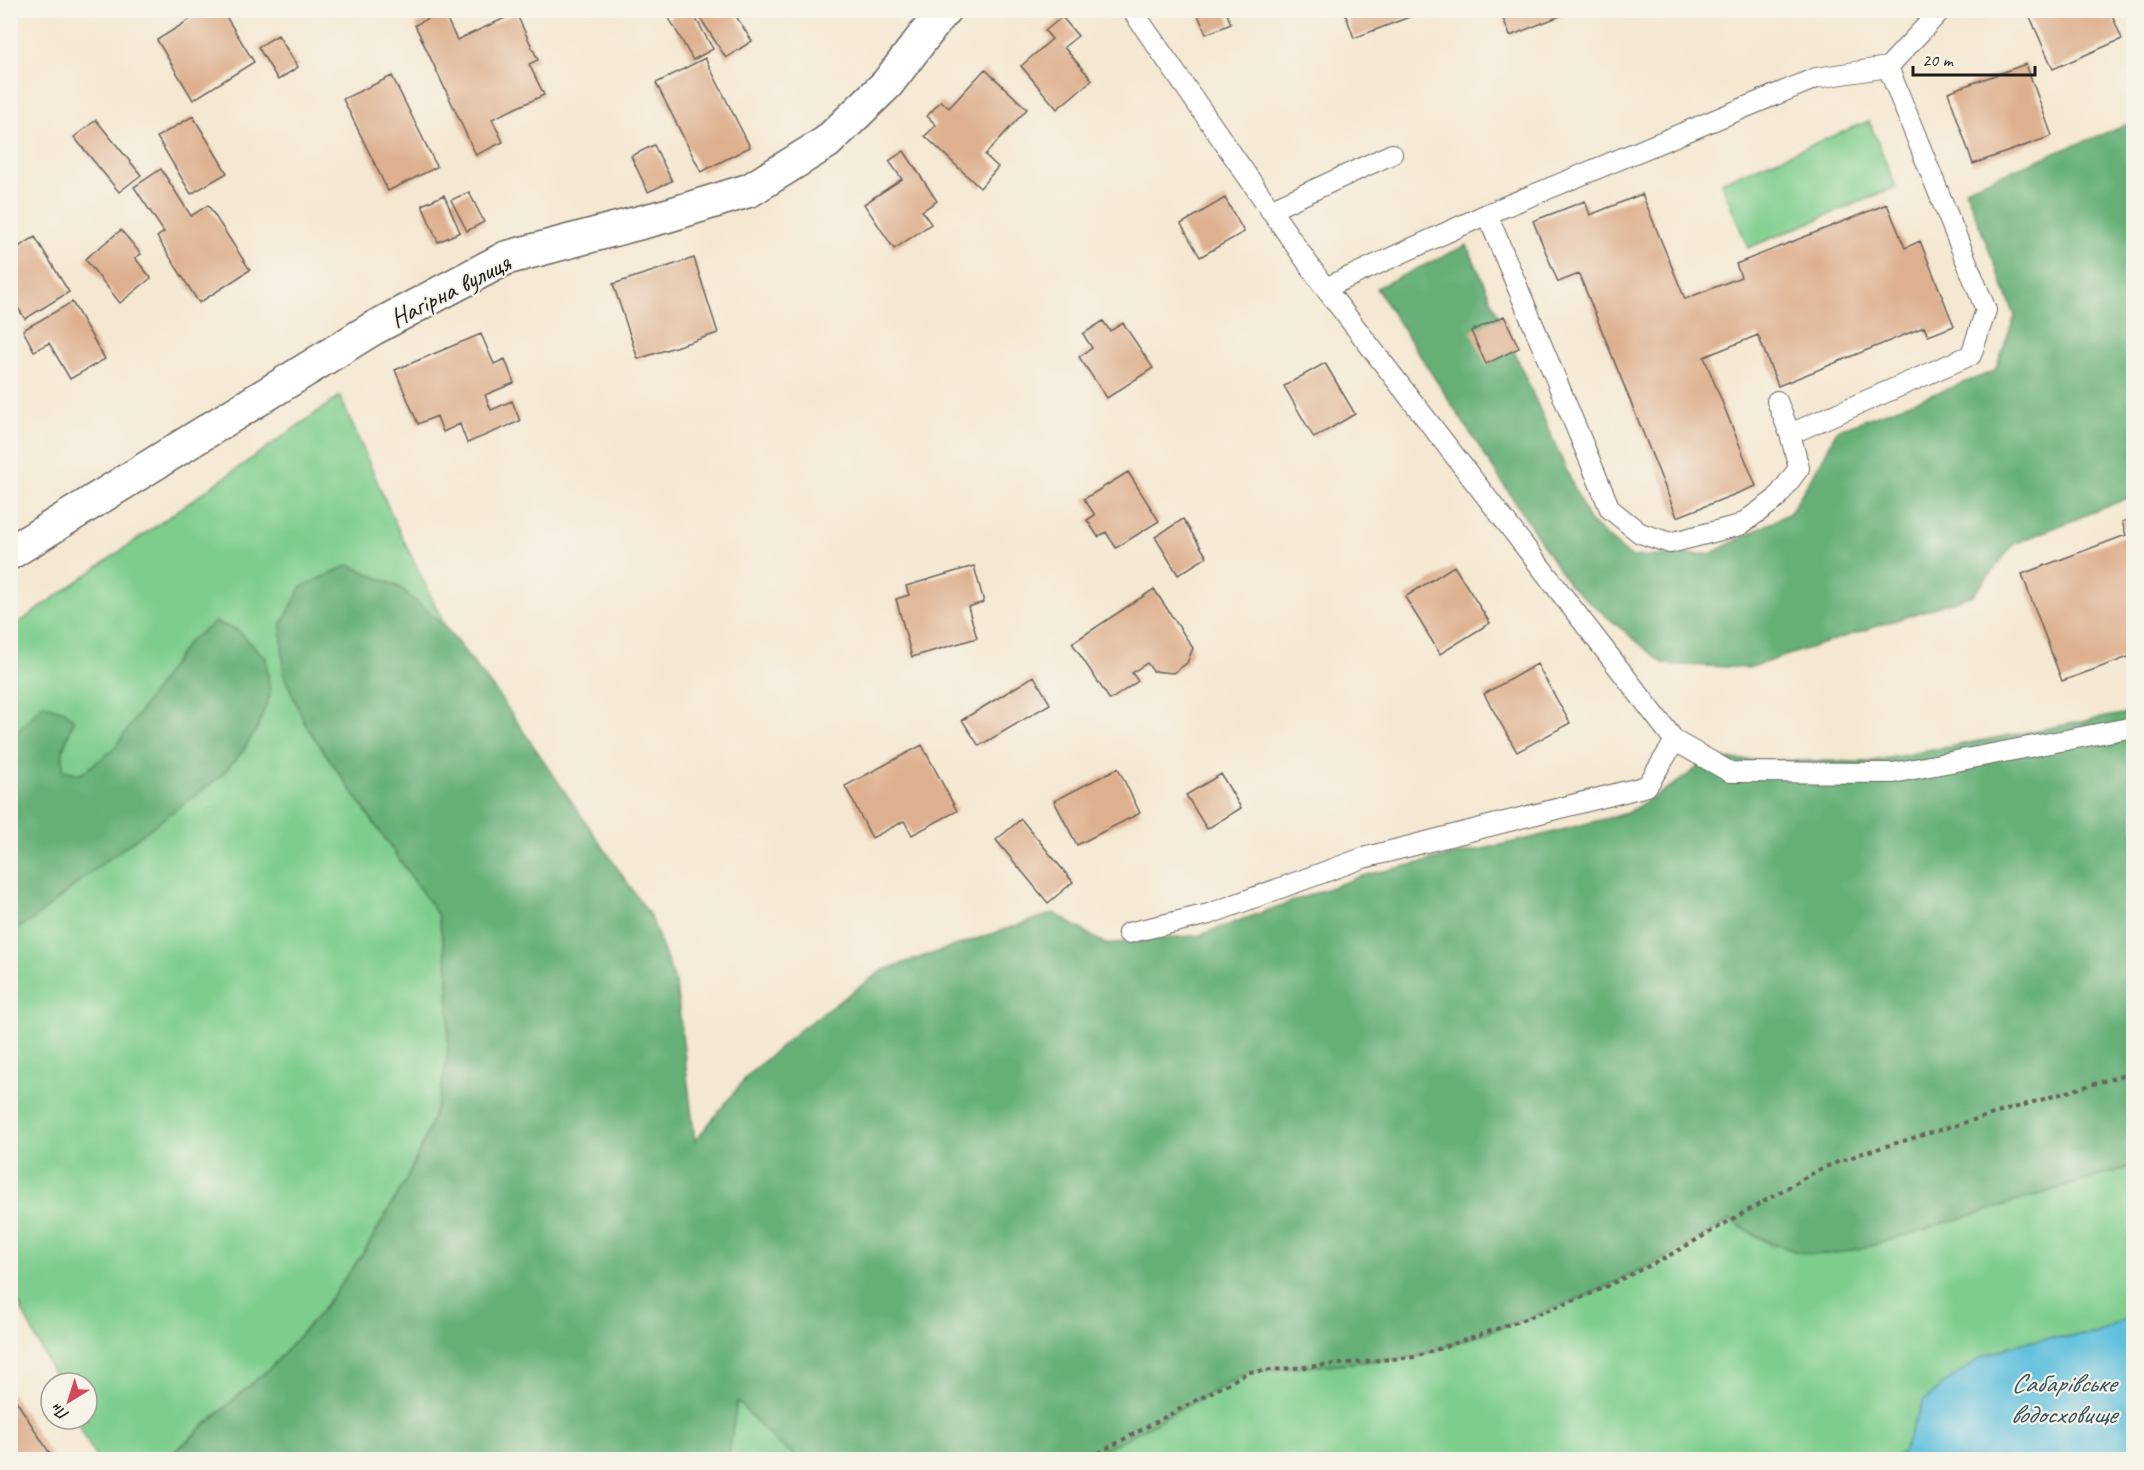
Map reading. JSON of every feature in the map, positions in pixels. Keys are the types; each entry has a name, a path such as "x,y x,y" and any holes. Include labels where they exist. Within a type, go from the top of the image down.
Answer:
{"street":[{"name":"Нагірна вулиця","path":"10,553 372,329 506,258 669,215 750,190 827,142 887,84 944,10"}],"lane":[{"path":"1132,10 1325,288 1675,741 1730,772 1893,773 2133,727"},
{"path":"1325,288 1487,214 1816,78 1888,67 1941,10"},
{"path":"1790,434 1971,354 1986,310 1888,67"},
{"path":"1270,210 1392,154"},
{"path":"1487,214 1610,509 1640,533 1670,543 1740,525 1776,499 1799,468 1790,434 1777,402"},
{"path":"1128,933 1209,914 1362,858 1647,786 1675,741"}],"path":[{"path":"1082,1460 1249,1372 1414,1357 1471,1338 1588,1295 1652,1264 1822,1168 1875,1149 2133,1072"}],"green space":[{"path":"1869,121 1896,187 1748,248 1721,182"},
{"path":"2133,122 2133,496 2014,544 1973,595 1748,668 1664,664 1569,585 1376,288 1467,245 1589,521 1631,557 1710,554 1790,513 1837,430 1995,371 2015,316 1965,189"},
{"path":"340,396 392,516 446,628 399,587 305,724 438,915 448,966 449,1015 447,1060 439,1100 407,1178 366,1249 320,1313 273,1365 166,1459 96,1459 82,1431 99,1431 99,1371 52,1371 14,1294 11,1296 10,629"},
{"path":"349,565 399,587 446,628 497,693 651,917 676,985 695,1141 748,1075 802,1028 883,970 1054,913 1105,944 1200,935 1362,876 1531,838 1627,813 1675,784 1709,759 1868,762 2133,712 2133,1166 1870,1246 1834,1253 1815,1254 1776,1245 1729,1220 1663,1259 1588,1295 1415,1357 1249,1372 1089,1458 800,1459 775,1441 737,1401 728,1459 166,1460 273,1365 320,1313 366,1249 407,1178 439,1100 447,1060 449,1015 448,966 438,915 305,724 284,675 281,626 301,587"},
{"path":"215,622 237,630 266,658 270,695 257,728 243,751 220,777 94,870 30,922 11,931 11,739 43,704 65,711 74,721 63,749 63,770 81,774 113,750 188,642"},
{"path":"2133,1166 2133,1315 2095,1334 2043,1339 1916,1418 1903,1451 1895,1459 1082,1460 1249,1372 1415,1357 1528,1318 1663,1259 1730,1220 1771,1245 1870,1246"},
{"path":"736,1400 775,1441 800,1459 728,1460"}],"water":[{"name":"Сабарівське водосховище","path":"2133,1315 2133,1459 1895,1459 1903,1451 1923,1402 1980,1358 2010,1346 2043,1339 2095,1334"}],"building":[{"path":"205,10 222,10 254,62 193,100 157,40"},
{"path":"683,10 691,10 713,49 693,60 669,18"},
{"path":"695,10 732,10 752,41 726,58"},
{"path":"1196,10 1235,11 1227,14 1231,24 1206,34"},
{"path":"1344,10 1410,10 1412,16 1354,38"},
{"path":"1500,10 1563,10 1565,14 1510,36"},
{"path":"2027,10 2110,10 2122,39 2053,69"},
{"path":"443,11 457,40 516,13 538,60 529,64 544,95 492,119 503,142 476,155 415,25"},
{"path":"1062,17 1078,36 1064,47 1092,80 1057,109 1021,66 1052,39 1045,31"},
{"path":"278,35 298,67 278,80 258,47"},
{"path":"705,58 750,147 701,172 656,83"},
{"path":"2026,64 2052,136 1973,164 1948,92"},
{"path":"985,69 1027,109 985,155 998,167 980,188 925,136 936,125 927,116 941,101 949,108"},
{"path":"392,76 437,167 388,191 343,99"},
{"path":"193,116 227,173 191,194 157,137"},
{"path":"96,120 141,175 119,192 74,137"},
{"path":"654,145 672,181 648,192 631,156"},
{"path":"904,151 937,201 922,211 931,224 894,249 864,204 902,179 889,161"},
{"path":"161,169 191,216 208,205 250,270 199,303 157,237 164,232 134,187"},
{"path":"469,192 484,222 467,231 451,200"},
{"path":"1642,194 1685,299 1741,277 1736,264 1887,204 1905,248 1920,241 1954,326 1928,336 1924,327 1778,386 1758,335 1704,357 1756,486 1677,517 1579,274 1558,282 1533,221 1585,201 1590,215"},
{"path":"444,195 460,232 438,242 422,205"},
{"path":"1225,198 1244,232 1200,257 1181,224"},
{"path":"121,230 141,254 135,258 151,278 120,303 85,259"},
{"path":"35,237 69,292 25,319 10,295 10,252"},
{"path":"694,258 718,333 638,359 613,284"},
{"path":"72,302 105,359 70,379 49,343 34,351 23,330"},
{"path":"1504,316 1519,348 1486,364 1471,331"},
{"path":"1103,321 1110,331 1123,323 1153,368 1107,398 1079,357 1092,348 1083,334"},
{"path":"481,334 494,364 505,359 514,383 485,395 491,410 512,401 520,421 467,443 460,424 443,432 437,416 418,424 395,370"},
{"path":"1325,363 1355,414 1314,438 1284,386"},
{"path":"1128,472 1159,521 1116,548 1106,532 1098,537 1087,520 1095,515 1084,499"},
{"path":"2134,517 2134,655 2062,681 2022,574 2126,535 2122,522"},
{"path":"1183,519 1207,557 1178,575 1155,537"},
{"path":"974,566 984,602 968,607 977,638 912,657 896,599 909,595 906,586"},
{"path":"1454,566 1490,623 1440,654 1405,597"},
{"path":"1154,589 1193,648 1187,663 1173,673 1153,671 1147,663 1132,673 1138,681 1110,700 1072,643"},
{"path":"1537,664 1570,723 1517,752 1484,694"},
{"path":"1034,676 1050,704 979,746 962,720"},
{"path":"922,745 957,811 912,835 904,821 872,838 845,786"},
{"path":"1118,768 1140,813 1077,845 1054,801"},
{"path":"1221,774 1241,808 1207,829 1186,795"},
{"path":"1021,819 1073,882 1048,903 996,840"},
{"path":"10,1391 54,1460 10,1460"}]}
